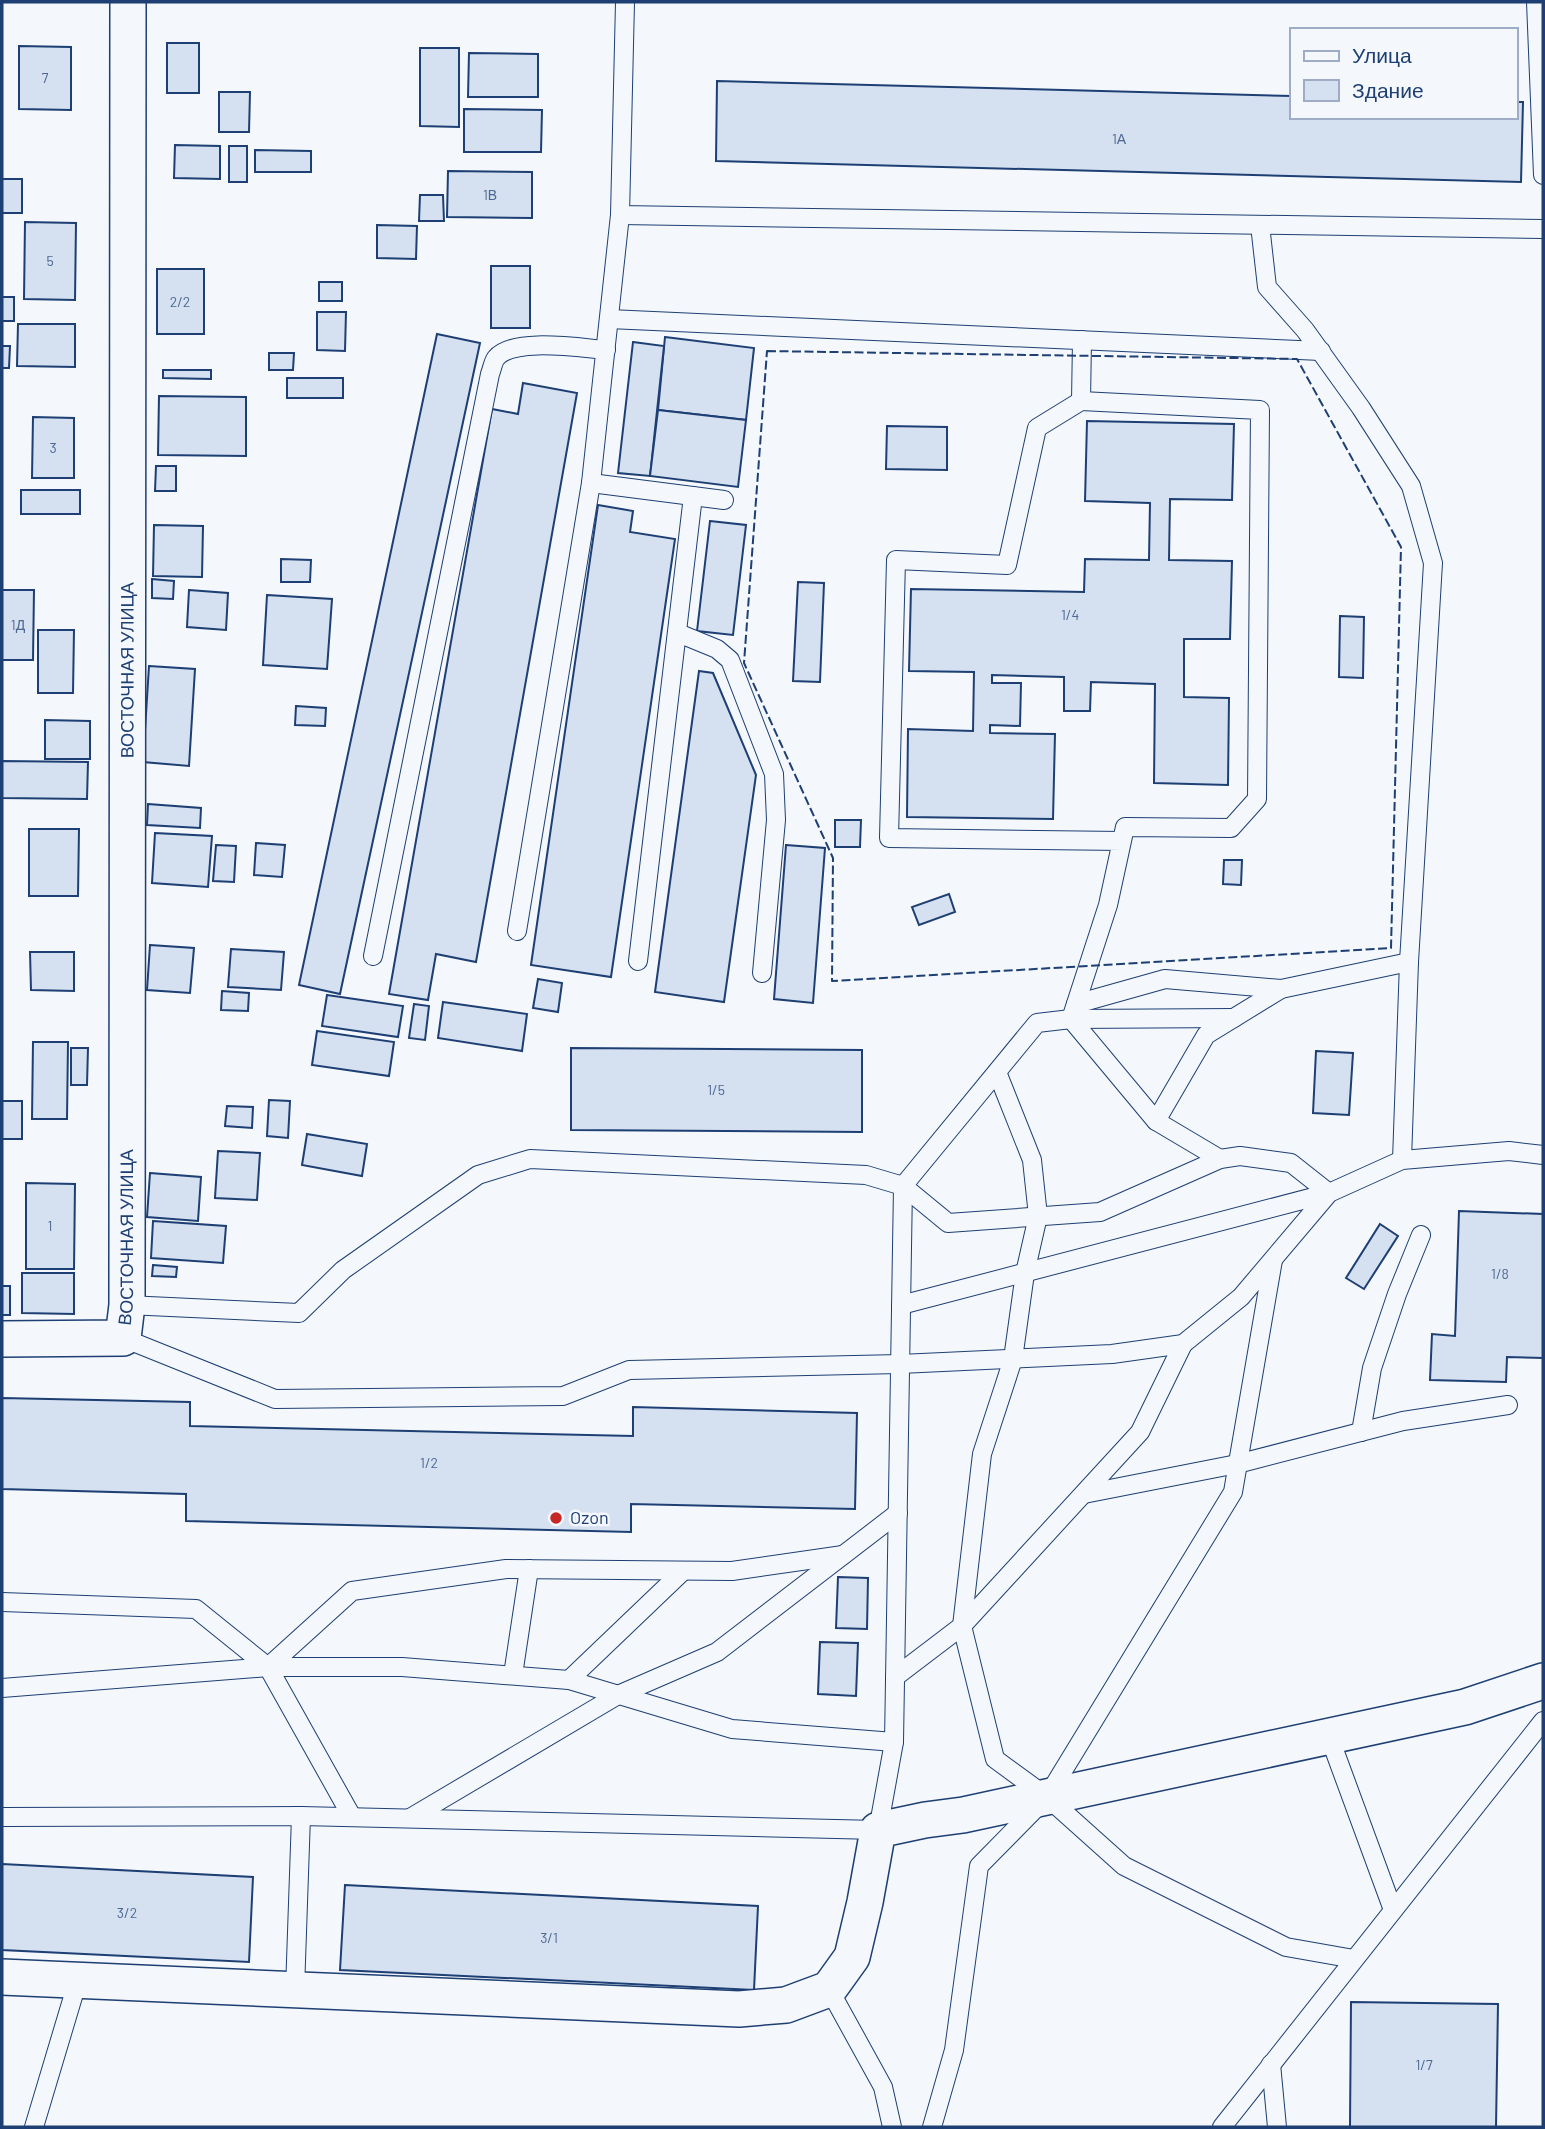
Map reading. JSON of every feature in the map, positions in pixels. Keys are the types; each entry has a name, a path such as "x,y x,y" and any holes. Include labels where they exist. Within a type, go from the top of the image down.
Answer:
{"street":[{"name":"ВОСТОЧНАЯ УЛИЦА","path":"125,1322 128,2"},
{"path":"2,1339 125,1322"},
{"path":"2,1977 739,2009 786,2005 829,1989 852,1957 878,1830 963,1815 1465,1707 1543,1681"}],"lane":[{"path":"517,931 591,483 620,215 625,2"},
{"path":"1536,2 1543,174"},
{"path":"620,215 1543,229"},
{"path":"1259,225 1267,287 1321,351 1411,486 1433,563 1409,962 1402,1160"},
{"path":"609,319 1321,351"},
{"path":"1081,401 1082,341"},
{"path":"373,956 490,374 496,358 509,349 523,345 606,350"},
{"path":"1074,1012 1108,905 1122,841 1125,827 1231,828 1257,799 1260,410 1081,401 1037,428 1007,565 895,560 889,838 1122,841"},
{"path":"591,483 724,500"},
{"path":"638,961 693,496"},
{"path":"678,633 717,649 730,660 774,774 776,820 761,973"},
{"path":"2,1817 301,1816 878,1830 894,1742 903,1186 1037,1023 1165,979 1281,989 1409,962"},
{"path":"1156,1121 1206,1035 1281,989"},
{"path":"1074,1012 1234,1018"},
{"path":"1074,1012 1156,1121 1220,1159"},
{"path":"997,1072 1032,1160 1038,1216 1025,1273 1013,1359 982,1454 962,1626 995,1759 1047,1797 1124,1866 1286,1947 1354,1959"},
{"path":"901,1305 1329,1193 1402,1160 1509,1151 1543,1155"},
{"path":"125,1322 299,1313 343,1270 478,1175 530,1159 866,1175 903,1186 948,1223 1100,1212 1220,1159 1240,1156 1291,1163 1329,1193"},
{"path":"895,1677 962,1626 1140,1432 1183,1344 1241,1297 1329,1193"},
{"path":"1361,1432 1372,1368 1396,1294 1421,1235"},
{"path":"932,2127 954,2050 979,1866 1047,1797 1233,1492 1273,1260"},
{"path":"125,1322 275,1399 563,1396 629,1370 1013,1359 1112,1354 1183,1344"},
{"path":"1084,1494 1237,1464 1403,1421 1508,1405"},
{"path":"410,1819 618,1695 717,1652 898,1513"},
{"path":"268,1667 352,1591 506,1569 732,1571 843,1555"},
{"path":"513,1675 529,1569"},
{"path":"569,1679 683,1571"},
{"path":"2,1602 196,1609 268,1667 352,1817"},
{"path":"2,1688 268,1667 402,1667 569,1679 733,1728 894,1742"},
{"path":"1222,2127 1543,1721"},
{"path":"1329,1736 1394,1910"},
{"path":"295,1990 301,1816"},
{"path":"34,2127 78,1980"},
{"path":"829,1989 883,2087 892,2127"},
{"path":"1271,2064 1278,2127"}],"building":[{"path":"167,43 199,43 199,93 167,93"},
{"path":"19,46 71,47 71,110 19,109"},
{"path":"420,48 459,48 459,127 420,126"},
{"path":"469,53 538,54 538,97 468,97"},
{"path":"717,81 1290,96 1290,119 1517,119 1517,102 1523,102 1521,182 716,161"},
{"path":"219,92 250,92 249,132 219,132"},
{"path":"464,109 542,110 541,152 464,152"},
{"path":"175,145 220,146 220,179 174,178"},
{"path":"229,146 247,146 247,182 229,182"},
{"path":"255,150 311,151 311,172 255,172"},
{"path":"448,171 532,172 532,218 447,217"},
{"path":"2,179 22,179 22,213 2,213"},
{"path":"420,195 443,195 444,221 419,221"},
{"path":"25,222 76,223 75,300 24,299"},
{"path":"377,225 417,226 416,259 377,258"},
{"path":"491,266 530,266 530,328 491,328"},
{"path":"157,269 204,269 204,334 157,334"},
{"path":"319,282 342,282 342,301 319,301"},
{"path":"2,297 14,297 14,321 2,321"},
{"path":"317,312 346,312 345,351 317,350"},
{"path":"18,324 75,324 75,367 17,366"},
{"path":"437,334 480,343 340,994 299,985"},
{"path":"665,337 754,348 746,420 658,410"},
{"path":"633,342 664,346 650,476 618,473"},
{"path":"2,346 10,346 9,368 2,368"},
{"path":"269,353 294,353 293,370 269,370"},
{"path":"163,370 211,370 211,379 163,378"},
{"path":"287,378 343,378 343,398 287,398"},
{"path":"523,383 577,393 476,962 436,954 428,1000 389,994 492,409 518,414"},
{"path":"159,396 246,397 246,456 158,455"},
{"path":"658,410 746,420 738,487 650,476"},
{"path":"33,417 74,418 74,478 32,478"},
{"path":"1087,421 1234,424 1232,500 1170,499 1169,560 1232,561 1230,639 1184,639 1184,697 1229,698 1228,785 1154,783 1155,684 1091,682 1090,711 1064,711 1064,677 992,675 992,683 1021,683 1020,726 990,725 990,733 1055,734 1053,819 907,817 908,729 973,731 974,672 909,671 911,589 1084,592 1085,559 1149,560 1150,503 1085,501"},
{"path":"887,426 947,427 947,470 886,469"},
{"path":"156,466 176,466 176,491 155,491"},
{"path":"21,490 80,490 80,514 21,514"},
{"path":"598,505 633,511 630,532 675,539 611,977 531,965"},
{"path":"710,521 746,525 733,635 697,631"},
{"path":"154,525 203,526 202,577 153,576"},
{"path":"281,559 311,560 310,582 281,582"},
{"path":"152,579 174,581 173,599 152,598"},
{"path":"798,582 824,583 820,682 793,681"},
{"path":"2,590 34,590 33,660 2,660"},
{"path":"189,590 228,593 226,630 187,627"},
{"path":"267,595 332,599 327,669 263,665"},
{"path":"1340,616 1364,617 1363,678 1339,677"},
{"path":"38,630 74,630 73,693 38,693"},
{"path":"149,666 195,669 189,766 143,762"},
{"path":"699,671 713,673 756,775 724,1002 655,992"},
{"path":"296,706 326,708 325,726 295,725"},
{"path":"45,720 90,721 90,759 45,759"},
{"path":"2,761 88,762 87,799 2,798"},
{"path":"148,804 201,808 200,828 147,825"},
{"path":"835,820 861,820 860,847 835,847"},
{"path":"29,829 79,829 78,896 29,896"},
{"path":"155,833 212,836 208,887 152,883"},
{"path":"256,843 285,845 282,877 254,875"},
{"path":"216,845 236,846 234,882 213,881"},
{"path":"786,845 825,848 813,1003 774,999"},
{"path":"1224,860 1242,860 1241,885 1223,884"},
{"path":"949,894 955,912 919,925 912,907"},
{"path":"150,945 194,948 190,993 147,990"},
{"path":"231,949 284,952 281,990 228,987"},
{"path":"30,952 74,952 74,991 31,990"},
{"path":"538,979 562,983 558,1012 533,1008"},
{"path":"222,991 249,993 248,1011 221,1010"},
{"path":"327,995 403,1006 398,1037 322,1026"},
{"path":"443,1002 527,1014 522,1051 438,1038"},
{"path":"414,1004 429,1006 425,1040 409,1038"},
{"path":"317,1031 394,1042 389,1076 312,1065"},
{"path":"33,1042 68,1042 67,1119 32,1119"},
{"path":"71,1048 88,1048 87,1085 71,1085"},
{"path":"571,1048 862,1050 862,1132 571,1130"},
{"path":"1316,1051 1353,1053 1349,1115 1313,1113"},
{"path":"269,1100 290,1101 288,1138 267,1136"},
{"path":"2,1101 22,1101 22,1139 2,1139"},
{"path":"227,1106 253,1107 252,1128 225,1126"},
{"path":"307,1134 367,1144 362,1176 302,1165"},
{"path":"218,1151 260,1153 257,1200 215,1198"},
{"path":"150,1173 201,1177 198,1221 147,1217"},
{"path":"26,1183 75,1184 74,1269 26,1269"},
{"path":"1459,1211 1543,1214 1543,1358 1507,1357 1506,1382 1430,1380 1432,1334 1455,1336"},
{"path":"153,1221 226,1226 223,1263 151,1258"},
{"path":"1380,1224 1398,1236 1364,1289 1346,1278"},
{"path":"153,1265 177,1267 176,1277 152,1276"},
{"path":"22,1273 74,1273 74,1314 22,1313"},
{"path":"2,1286 10,1286 10,1315 2,1315"},
{"path":"2,1398 190,1402 190,1426 633,1436 633,1407 857,1413 855,1509 631,1504 631,1532 186,1521 186,1494 2,1489"},
{"path":"838,1577 868,1578 867,1629 836,1628"},
{"path":"820,1642 858,1643 856,1696 818,1694"},
{"path":"2,1864 253,1877 249,1962 2,1950"},
{"path":"345,1885 758,1906 754,1990 340,1970"},
{"path":"1351,2002 1498,2004 1496,2127 1350,2127"}],"fence":[{"path":"767,351 1297,359 1401,547 1391,948 832,981 833,858 744,663 767,351"}],"place":[{"name":"Ozon","path":"556,1518"}]}
